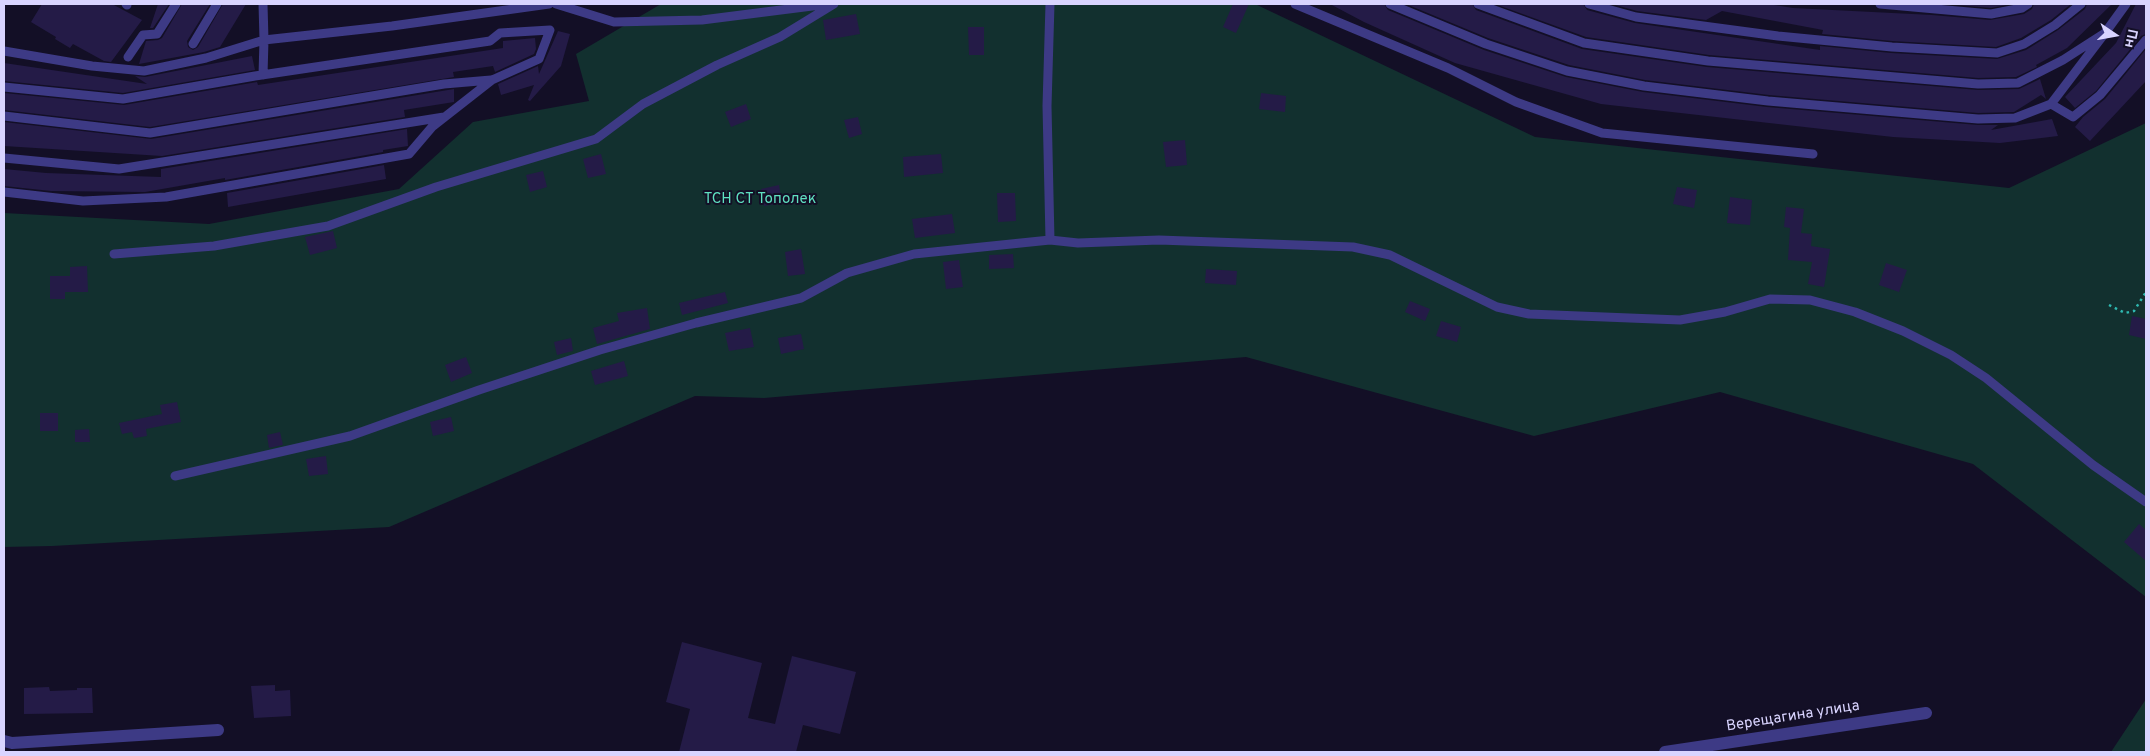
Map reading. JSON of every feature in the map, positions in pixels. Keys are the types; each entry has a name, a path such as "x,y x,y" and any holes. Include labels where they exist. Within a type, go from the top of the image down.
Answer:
{"street":[{"name":"Верещагина улица","path":"1666,752 1926,713"},
{"path":"9,746 218,730"}],"lane":[{"path":"128,57 143,35 157,34 176,4"},
{"path":"193,44 217,4"},
{"path":"263,4 263,75"},
{"path":"4,51 92,66 144,70 206,58 264,40 383,27 549,4"},
{"path":"556,4 614,22 702,20 828,4"},
{"path":"114,254 214,246 328,226 436,187 596,139 644,104 718,65 780,37 834,4"},
{"path":"1050,4 1047,106 1050,240"},
{"path":"1295,4 1448,68 1516,102 1602,133 1814,154"},
{"path":"1390,4 1486,44 1567,71 1644,86 1768,101 1978,119 2015,118 2051,104 2126,4"},
{"path":"1478,4 1584,43 1708,61 1878,77 1978,84 2018,84 2063,60 2105,33"},
{"path":"1589,4 1636,16 1778,36 1997,53 2024,44 2056,25 2082,4"},
{"path":"1880,4 1976,8 1991,14 2024,5"},
{"path":"4,87 123,99 263,75 490,41 500,33 550,30 539,59 492,80 432,127 409,154 166,197 83,201 4,192"},
{"path":"2051,104 2074,117 2100,95 2146,40"},
{"path":"4,116 150,133 444,84 492,80"},
{"path":"4,158 120,169 444,117"},
{"path":"175,476 350,436 479,390 600,350 696,323 801,298 847,273 914,254 1050,240 1078,243 1159,240 1353,247 1390,255 1497,307 1530,314 1680,320 1725,312 1770,299 1810,300 1855,312 1904,331 1951,355 1986,378 2093,465 2146,502"}],"path":[{"path":"2109,305 2126,314 2134,311 2146,292"}],"green space":[{"name":"ТСН СТ Тополек","path":"661,4 1255,4 1535,137 2009,188 2146,123 2146,597 1973,464 1720,392 1534,436 1246,357 764,398 695,396 389,527 4,547 4,213 209,224 399,189 473,122 589,101 576,54"},
{"path":"2146,699 2146,752 2111,752"}],"building":[{"path":"42,4 112,4 142,20 111,62 104,61 73,44 70,48 31,22"},
{"path":"158,4 169,4 153,28 150,28"},
{"path":"182,4 210,4 187,41 188,47 193,50 198,47 223,4 246,4 220,47 204,52 139,64 146,41 162,38"},
{"path":"1233,4 1249,4 1236,33 1223,27"},
{"path":"1330,4 1384,4 1388,10 1484,50 1566,77 1643,92 1767,107 1978,125 1998,125 1991,130 2052,119 2058,136 2000,143 1893,137 1601,104 1455,63 1364,22"},
{"path":"1406,4 1472,4 1476,10 1582,49 1707,67 1978,90 2019,89 2040,79 2046,99 2041,95 2014,112 1978,113 1769,95 1645,80 1569,65 1488,38"},
{"path":"1495,4 1583,4 1587,10 1635,23 1820,50 1820,46 1891,53 1997,59 2026,50 2058,30 2085,9 2087,4 2112,4 2067,48 2036,65 2037,67 2016,77 1978,78 1709,55 1586,37"},
{"path":"1612,4 1768,4 1793,8 1990,20 2024,14 2032,9 2034,4 2071,4 2051,20 2021,38 1996,47 1892,41 1822,34 1823,30 1722,11 1706,20 1637,11"},
{"path":"1947,4 2011,4 1991,8"},
{"path":"2136,4 2146,4 2146,34 2141,36 2096,91 2075,108 2065,97 2116,43"},
{"path":"856,14 860,34 826,40 823,20"},
{"path":"968,27 984,27 984,55 969,55"},
{"path":"558,31 570,34 561,66 530,101 528,100 534,85 501,95 498,84 538,66 539,74"},
{"path":"535,38 536,49 534,54 495,72 493,66 453,72 454,77 150,127 4,110 4,93 124,105 257,82 258,85 503,48 503,41"},
{"path":"2146,49 2146,81 2090,141 2075,127 2083,117 2105,99"},
{"path":"252,56 255,70 123,93 4,81 4,63 147,84 135,76 145,77"},
{"path":"454,89 454,102 404,110 405,117 162,156 4,146 4,122 151,139"},
{"path":"1261,93 1286,96 1285,112 1259,109"},
{"path":"746,104 751,119 731,127 725,112"},
{"path":"858,117 862,134 849,138 844,120"},
{"path":"407,129 408,146 225,180 225,178 145,192 51,191 4,186 4,169 46,173 161,177 161,169"},
{"path":"1185,140 1187,165 1166,167 1163,142"},
{"path":"601,154 606,174 588,178 583,159"},
{"path":"941,154 943,173 904,177 903,157"},
{"path":"384,165 386,179 228,207 227,193"},
{"path":"543,171 547,187 530,192 526,175"},
{"path":"779,185 782,203 764,206 761,189"},
{"path":"1677,187 1697,190 1694,208 1673,204"},
{"path":"997,193 1015,193 1016,221 998,222"},
{"path":"1730,197 1752,200 1750,225 1727,223"},
{"path":"1786,207 1804,209 1801,233 1812,234 1811,246 1830,249 1824,287 1808,284 1812,262 1788,260 1790,228 1784,227"},
{"path":"952,214 955,233 915,238 912,219"},
{"path":"333,231 337,248 310,255 305,237"},
{"path":"801,249 805,274 788,276 785,252"},
{"path":"1013,254 1014,268 989,269 989,255"},
{"path":"959,260 963,287 946,289 943,262"},
{"path":"1886,263 1907,270 1899,292 1879,285"},
{"path":"87,266 88,292 65,292 65,299 50,299 50,276 70,276 70,267"},
{"path":"1206,269 1237,271 1236,285 1205,283"},
{"path":"725,292 728,303 682,315 679,303"},
{"path":"1410,301 1430,309 1425,321 1405,312"},
{"path":"647,308 650,329 597,344 593,328 619,321 617,313"},
{"path":"2132,316 2146,319 2146,339 2129,335"},
{"path":"1441,321 1461,327 1457,342 1436,336"},
{"path":"750,328 754,347 729,351 725,333"},
{"path":"801,334 804,349 781,354 778,338"},
{"path":"571,338 573,351 557,355 554,342"},
{"path":"466,357 472,373 451,382 445,365"},
{"path":"624,361 628,376 595,385 591,371"},
{"path":"177,402 181,422 146,429 147,436 134,438 132,432 122,434 119,423 162,414 160,405"},
{"path":"40,413 58,413 58,431 40,431"},
{"path":"451,417 454,431 433,436 430,422"},
{"path":"89,429 90,442 75,442 75,430"},
{"path":"280,432 283,445 269,448 267,435"},
{"path":"326,456 328,474 309,476 306,459"},
{"path":"2139,524 2146,530 2146,561 2124,542"},
{"path":"682,642 762,663 748,718 775,724 792,656 856,672 840,734 803,725 796,752 679,752 690,709 666,702"},
{"path":"275,685 275,691 290,690 291,716 254,718 251,686"},
{"path":"49,687 50,691 92,688 93,713 24,714 24,688"}]}
